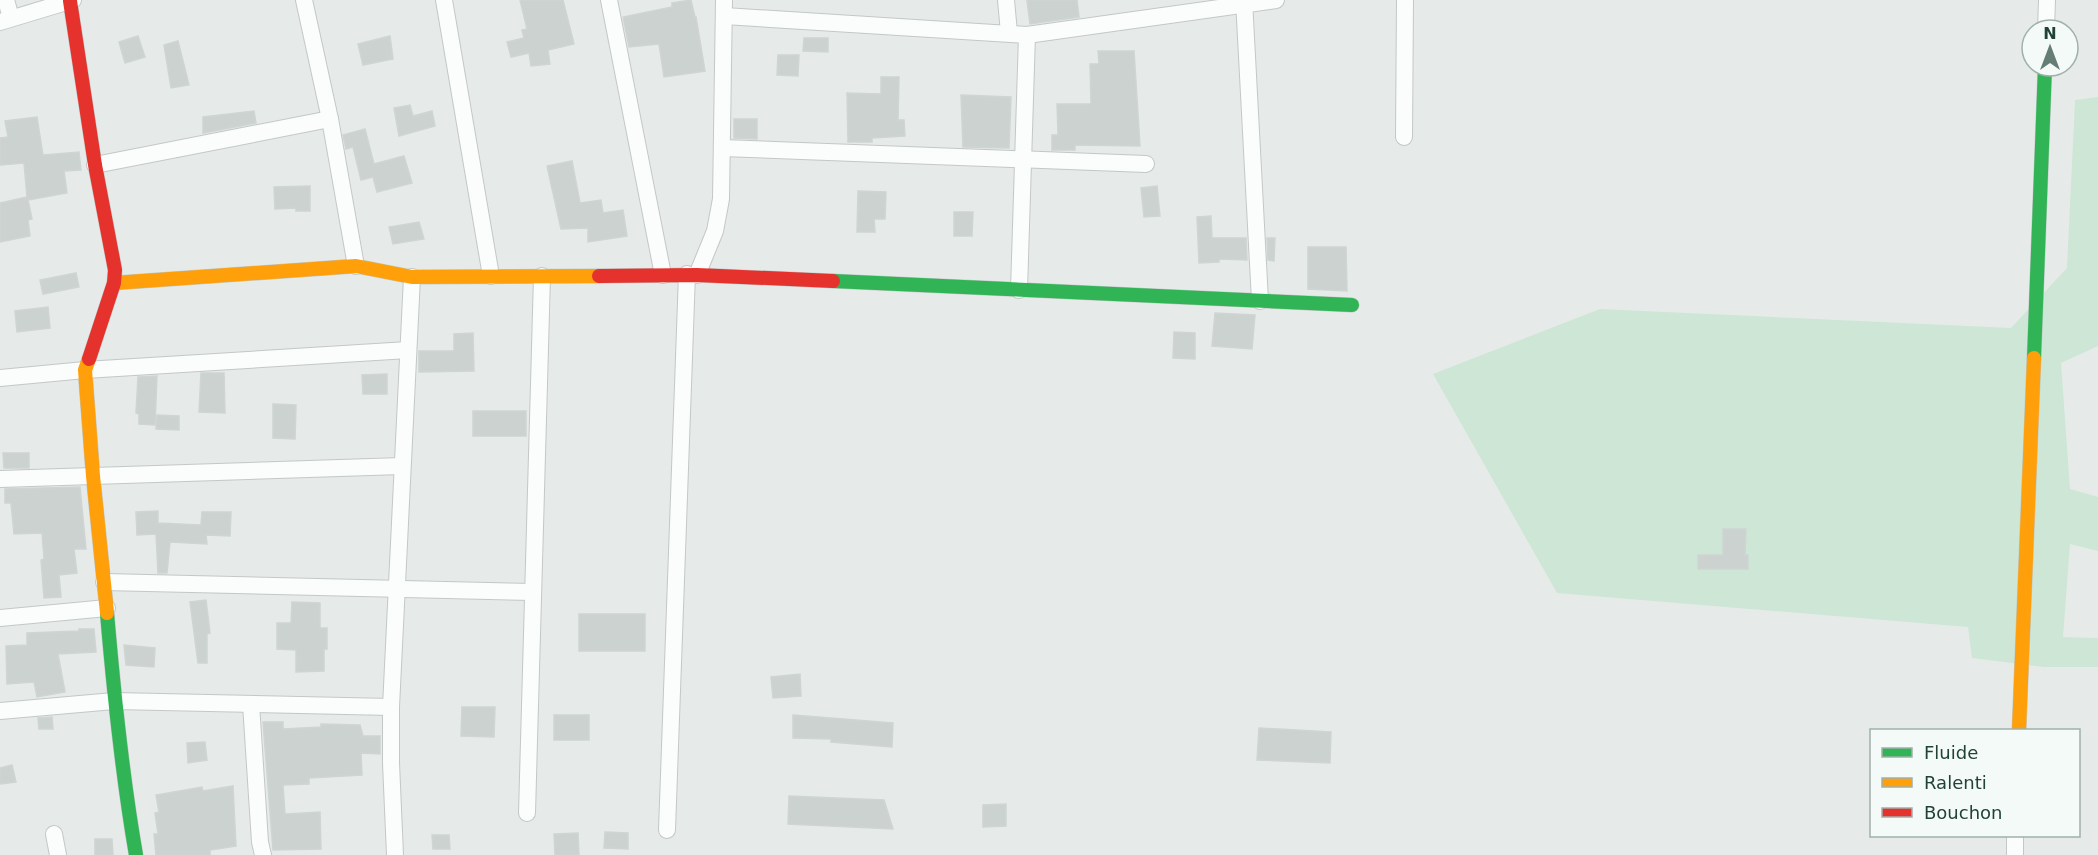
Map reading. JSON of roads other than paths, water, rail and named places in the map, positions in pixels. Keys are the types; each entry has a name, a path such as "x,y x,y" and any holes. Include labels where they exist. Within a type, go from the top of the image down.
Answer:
{"street":[{"path":"6,0 5,20 72,0 95,165 113,254 114,283 85,370 114,701 123,780 136,855"},
{"path":"304,0 330,119 356,266"},
{"path":"444,0 491,276"},
{"path":"609,0 663,274"},
{"path":"1006,0 1009,33"},
{"path":"667,830 692,274 719,218 724,8 1027,35 1244,2 1276,0"},
{"path":"1404,137 1405,0"},
{"path":"2046,18 2047,0"},
{"path":"1244,2 1260,301"},
{"path":"1019,290 1027,35"},
{"path":"2019,729 2045,78"},
{"path":"95,165 330,119"},
{"path":"722,148 1146,164"},
{"path":"114,283 356,266 412,277 692,274 1352,305"},
{"path":"527,813 542,276"},
{"path":"395,855 391,707 412,277"},
{"path":"0,378 85,370 408,350"},
{"path":"0,479 402,466"},
{"path":"104,582 533,592"},
{"path":"0,618 107,608"},
{"path":"0,711 114,701 391,707"},
{"path":"251,704 260,842 263,855"},
{"path":"54,834 58,855"},
{"path":"2015,837 2015,855"}]}
